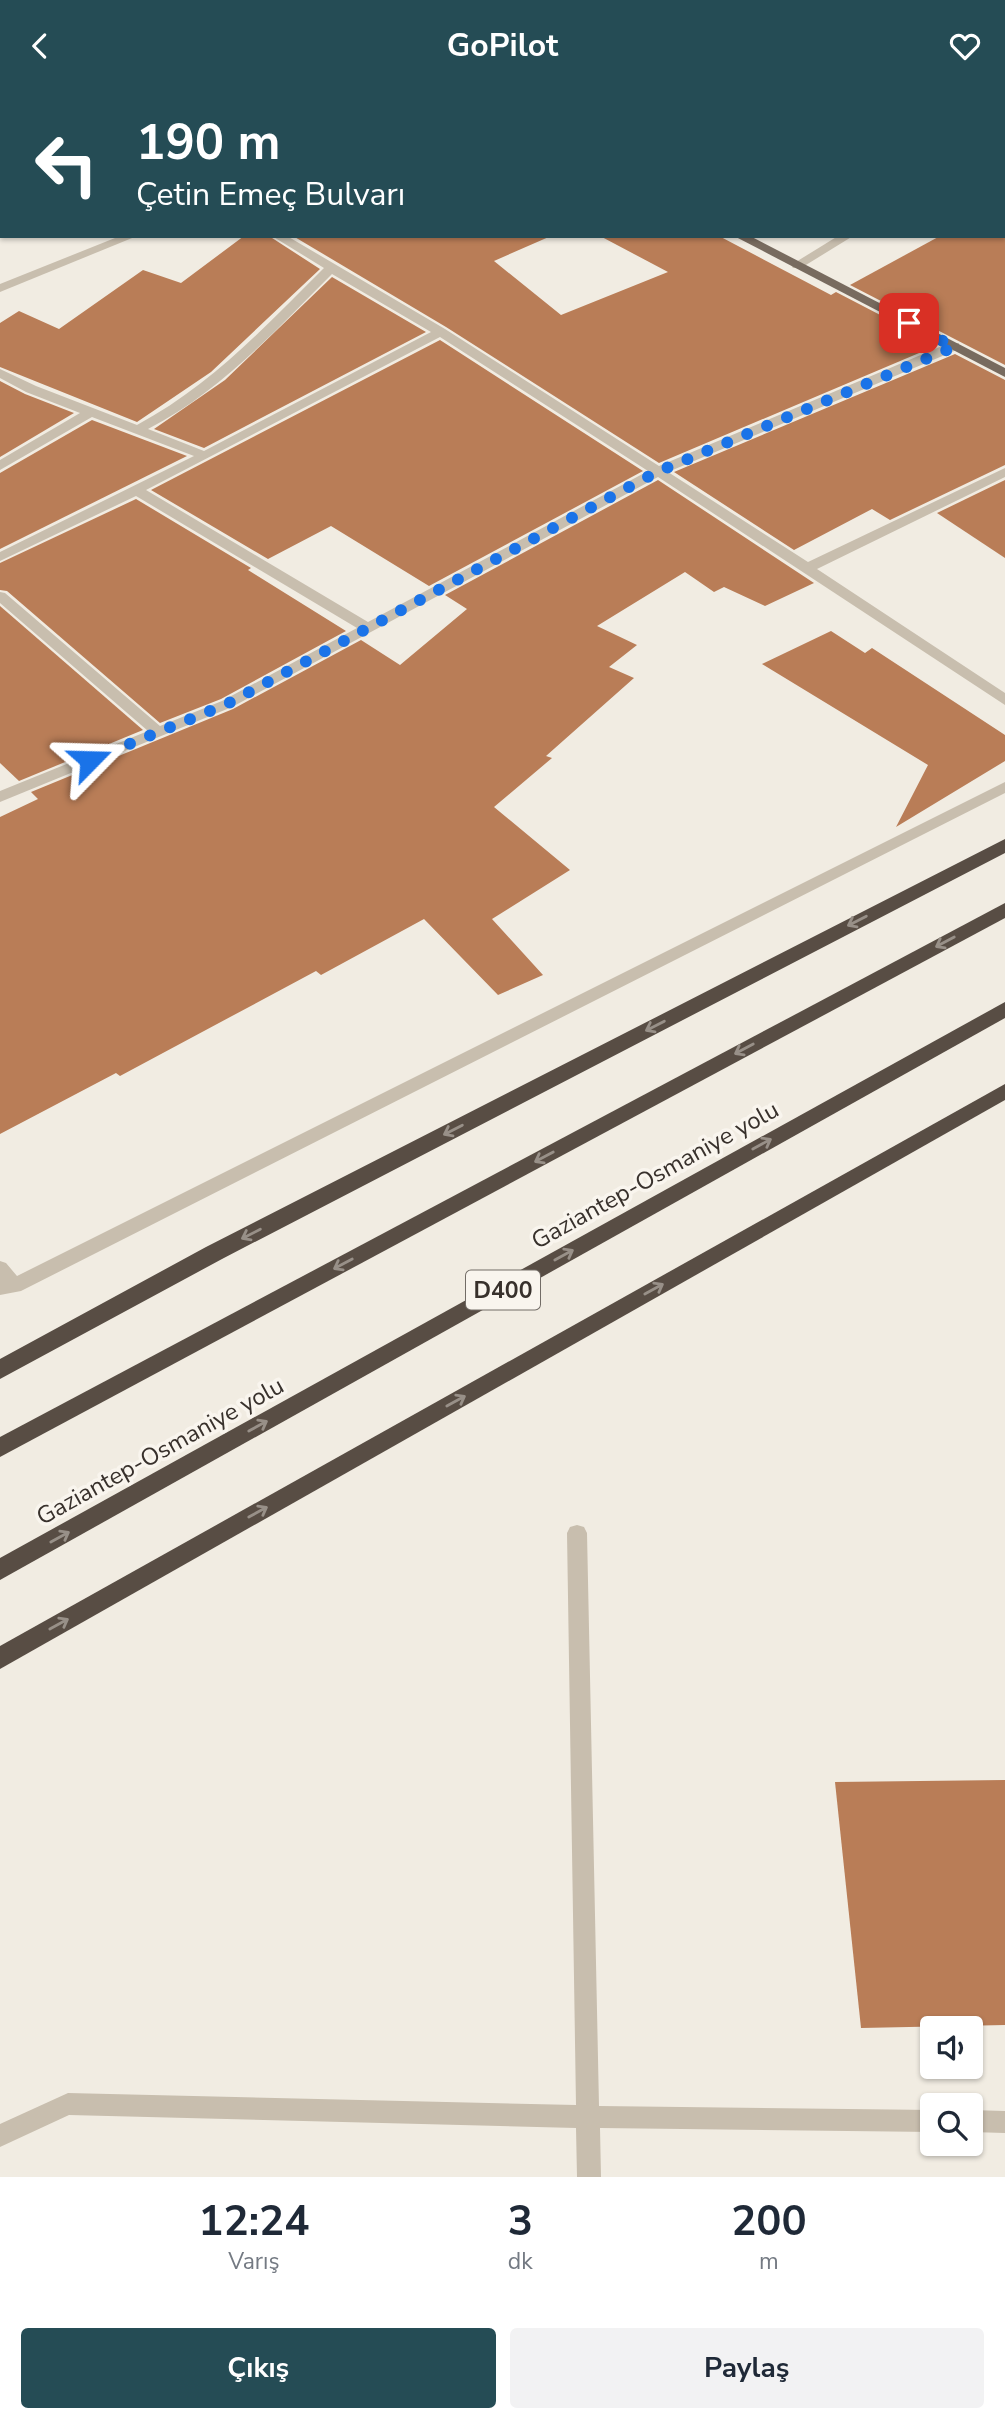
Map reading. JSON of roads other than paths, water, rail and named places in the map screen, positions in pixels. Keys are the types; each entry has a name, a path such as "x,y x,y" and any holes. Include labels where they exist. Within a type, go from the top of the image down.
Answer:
{"highway":[{"path":"0,1370 214,1253 1005,845"},
{"path":"0,1448 1005,910"},
{"name":"Gaziantep-Osmaniye yolu","path":"0,1570 1005,1009"},
{"path":"0,1658 1005,1091"}],"main road":[{"path":"744,238 1005,373"}],"street":[{"path":"0,288 126,238"},
{"path":"281,238 440,332 1005,700"},
{"path":"797,265 844,238"},
{"path":"139,429 171,414 204,392 330,269"},
{"path":"0,557 205,456 440,332"},
{"path":"0,797 227,704 657,472 954,347"},
{"path":"0,373 89,413 139,429 205,456"},
{"path":"0,466 89,413"},
{"path":"805,569 1005,472"},
{"path":"136,490 368,628"},
{"path":"0,596 158,732"},
{"path":"0,1268 7,1287 1005,787"},
{"path":"577,1533 589,2177"},
{"path":"0,2136 68,2104 589,2117 920,2121"},
{"path":"983,2121 1005,2122"}]}
